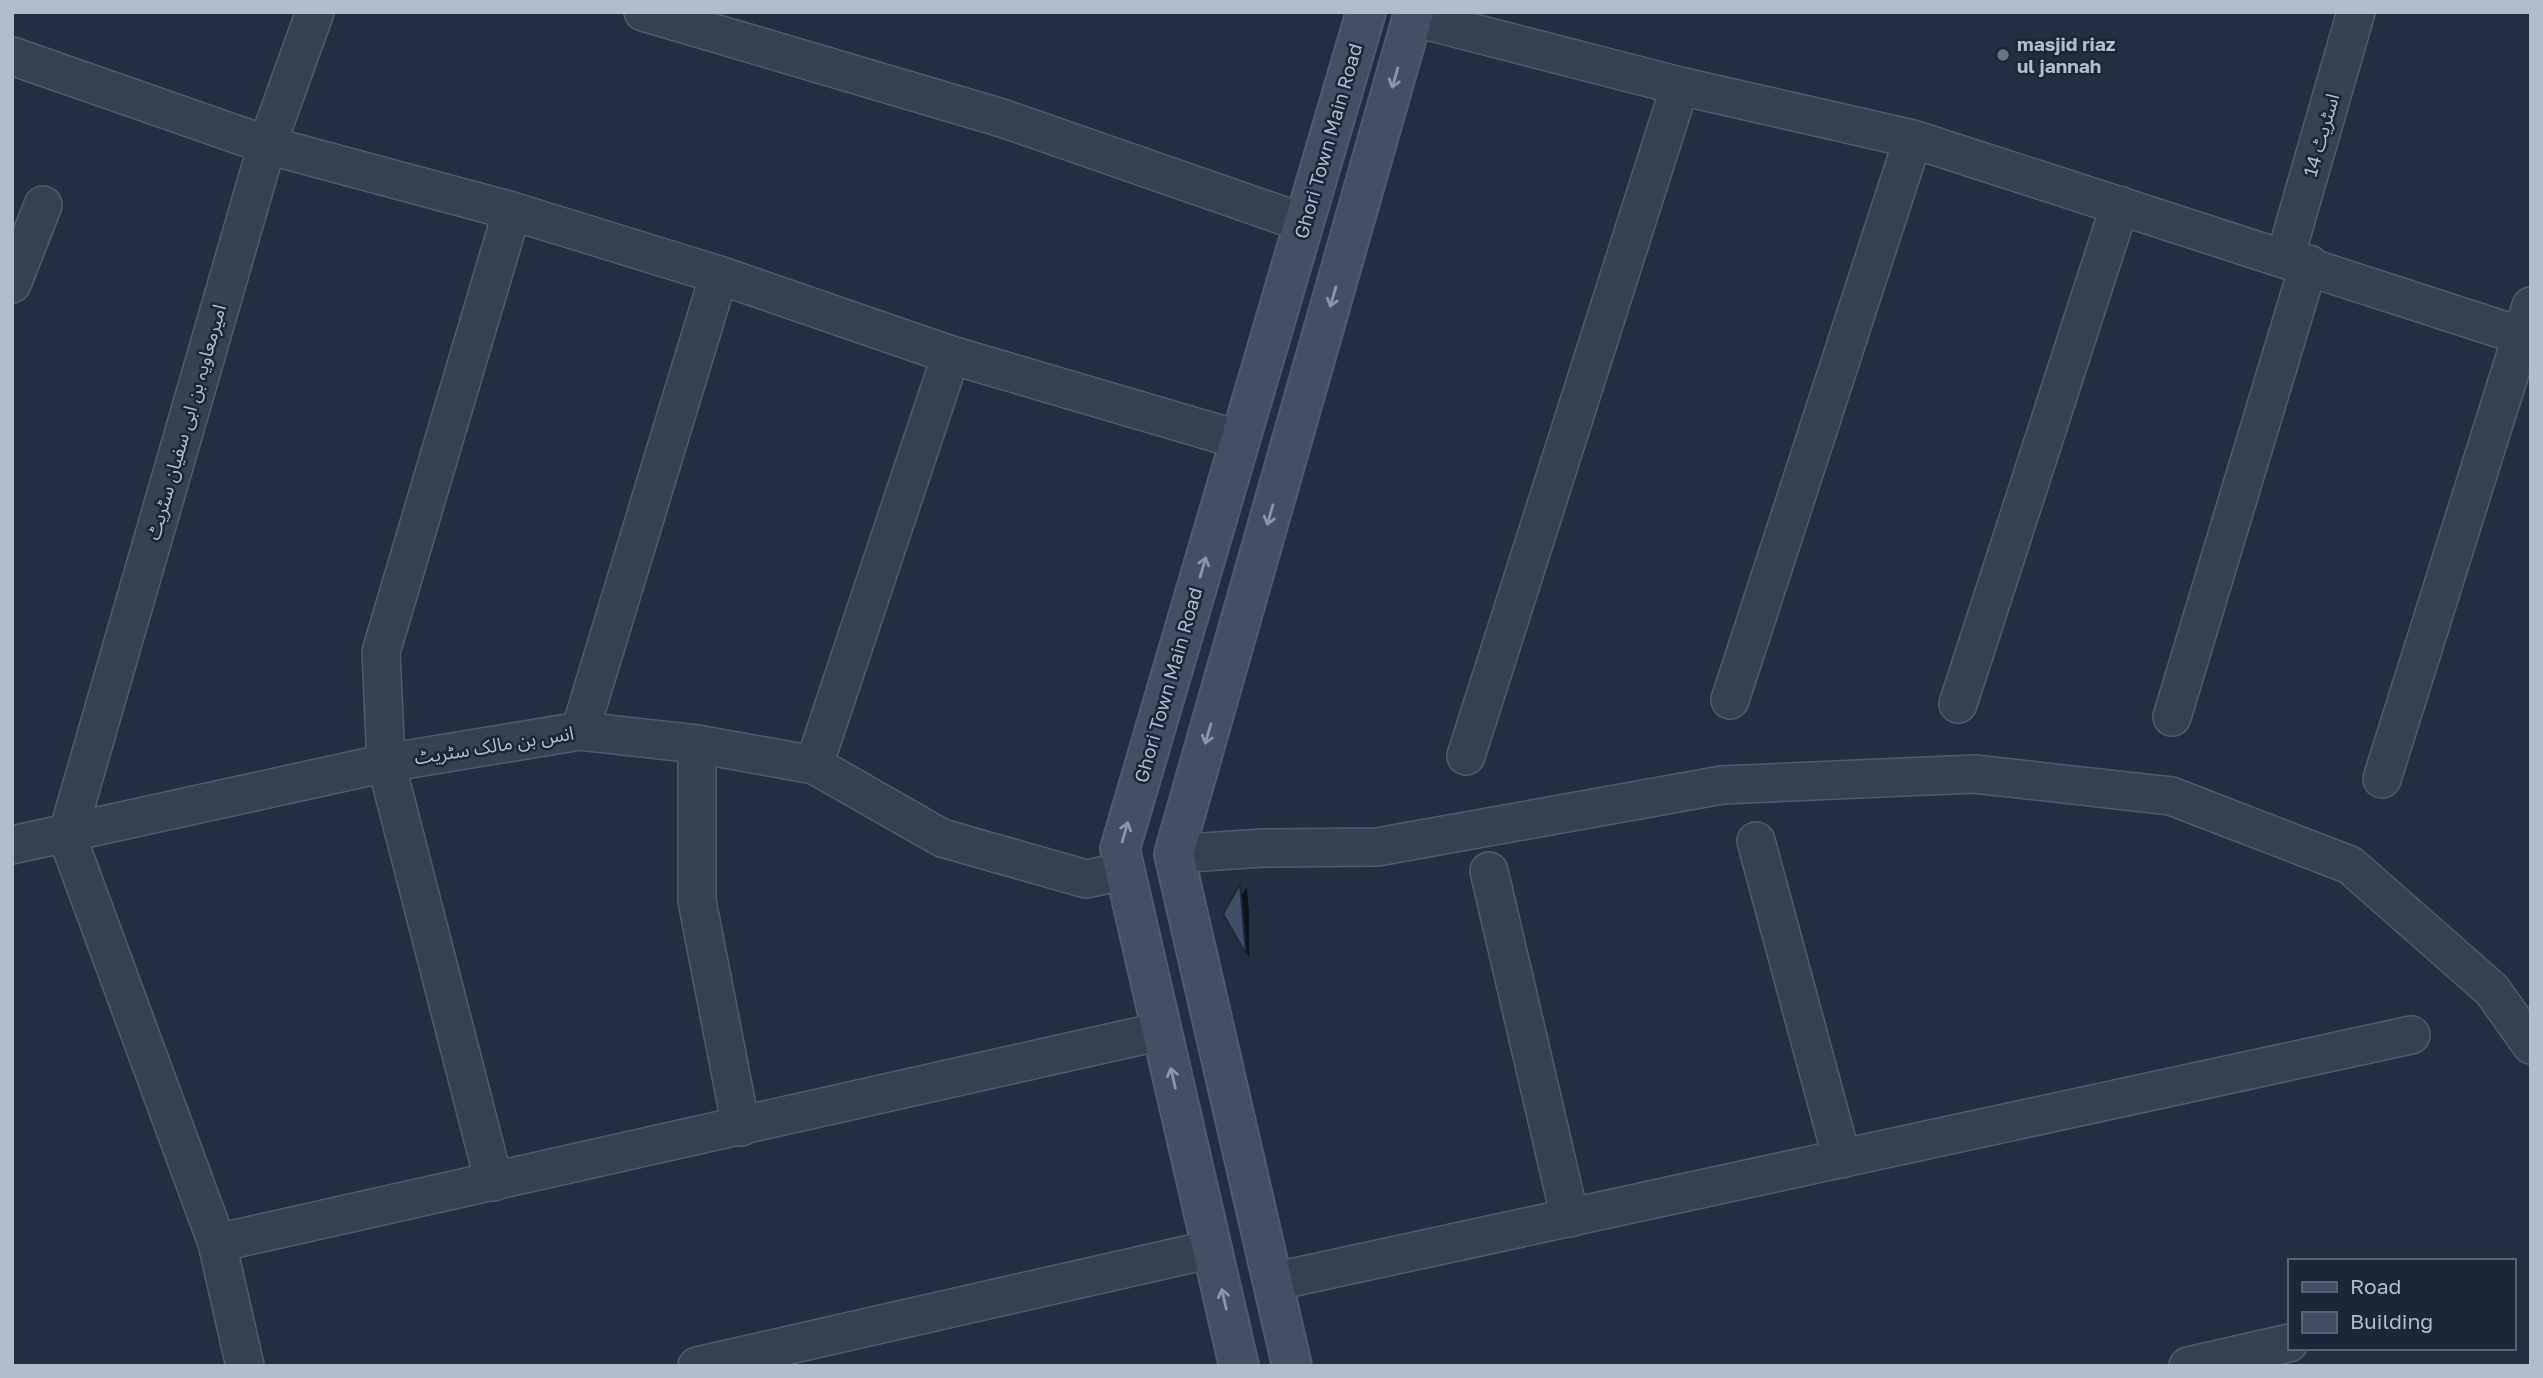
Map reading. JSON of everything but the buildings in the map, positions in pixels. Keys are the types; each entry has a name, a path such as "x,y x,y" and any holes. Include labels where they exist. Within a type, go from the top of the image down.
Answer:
{"street":[{"name":"امیرمعاویہ بن ابی سفیان سٹریٹ","path":"67,836 267,145 315,12"},
{"path":"643,12 1002,118 1304,223"},
{"name":"Ghori Town Main Road","path":"1239,1366 1120,849 1366,12"},
{"name":"اسٹریٹ 14","path":"2172,717 2297,261 2356,12"},
{"path":"1292,1366 1174,854 1413,15 1680,86 1913,139 2297,261 2528,327 2382,779"},
{"path":"12,56 267,145 512,211 719,275 951,355 1240,440"},
{"path":"1466,756 1680,86"},
{"path":"1730,700 1913,139"},
{"path":"12,284 43,205"},
{"path":"1958,704 2120,205"},
{"path":"494,1182 386,763 381,652 512,211"},
{"path":"580,730 719,275"},
{"path":"814,765 951,355"},
{"name":"انس بن مالک سٹریٹ","path":"12,845 67,836 386,763 580,730 697,744 814,765 942,838 1086,879 1125,871"},
{"path":"697,744 697,901 741,1128"},
{"path":"1174,854 1263,848 1377,847 1722,785 1973,774 2171,796 2350,865 2492,990 2531,1045"},
{"path":"67,836 217,1243 245,1366"},
{"path":"1756,842 1842,1159"},
{"path":"1489,871 1570,1218"},
{"path":"217,1243 741,1128 1162,1031"},
{"path":"1272,1282 2411,1035"},
{"path":"697,1366 1212,1249"},
{"path":"2188,1366 2288,1343"}],"place":[{"name":"masjid riaz ul jannah","path":"2003,55"}]}
